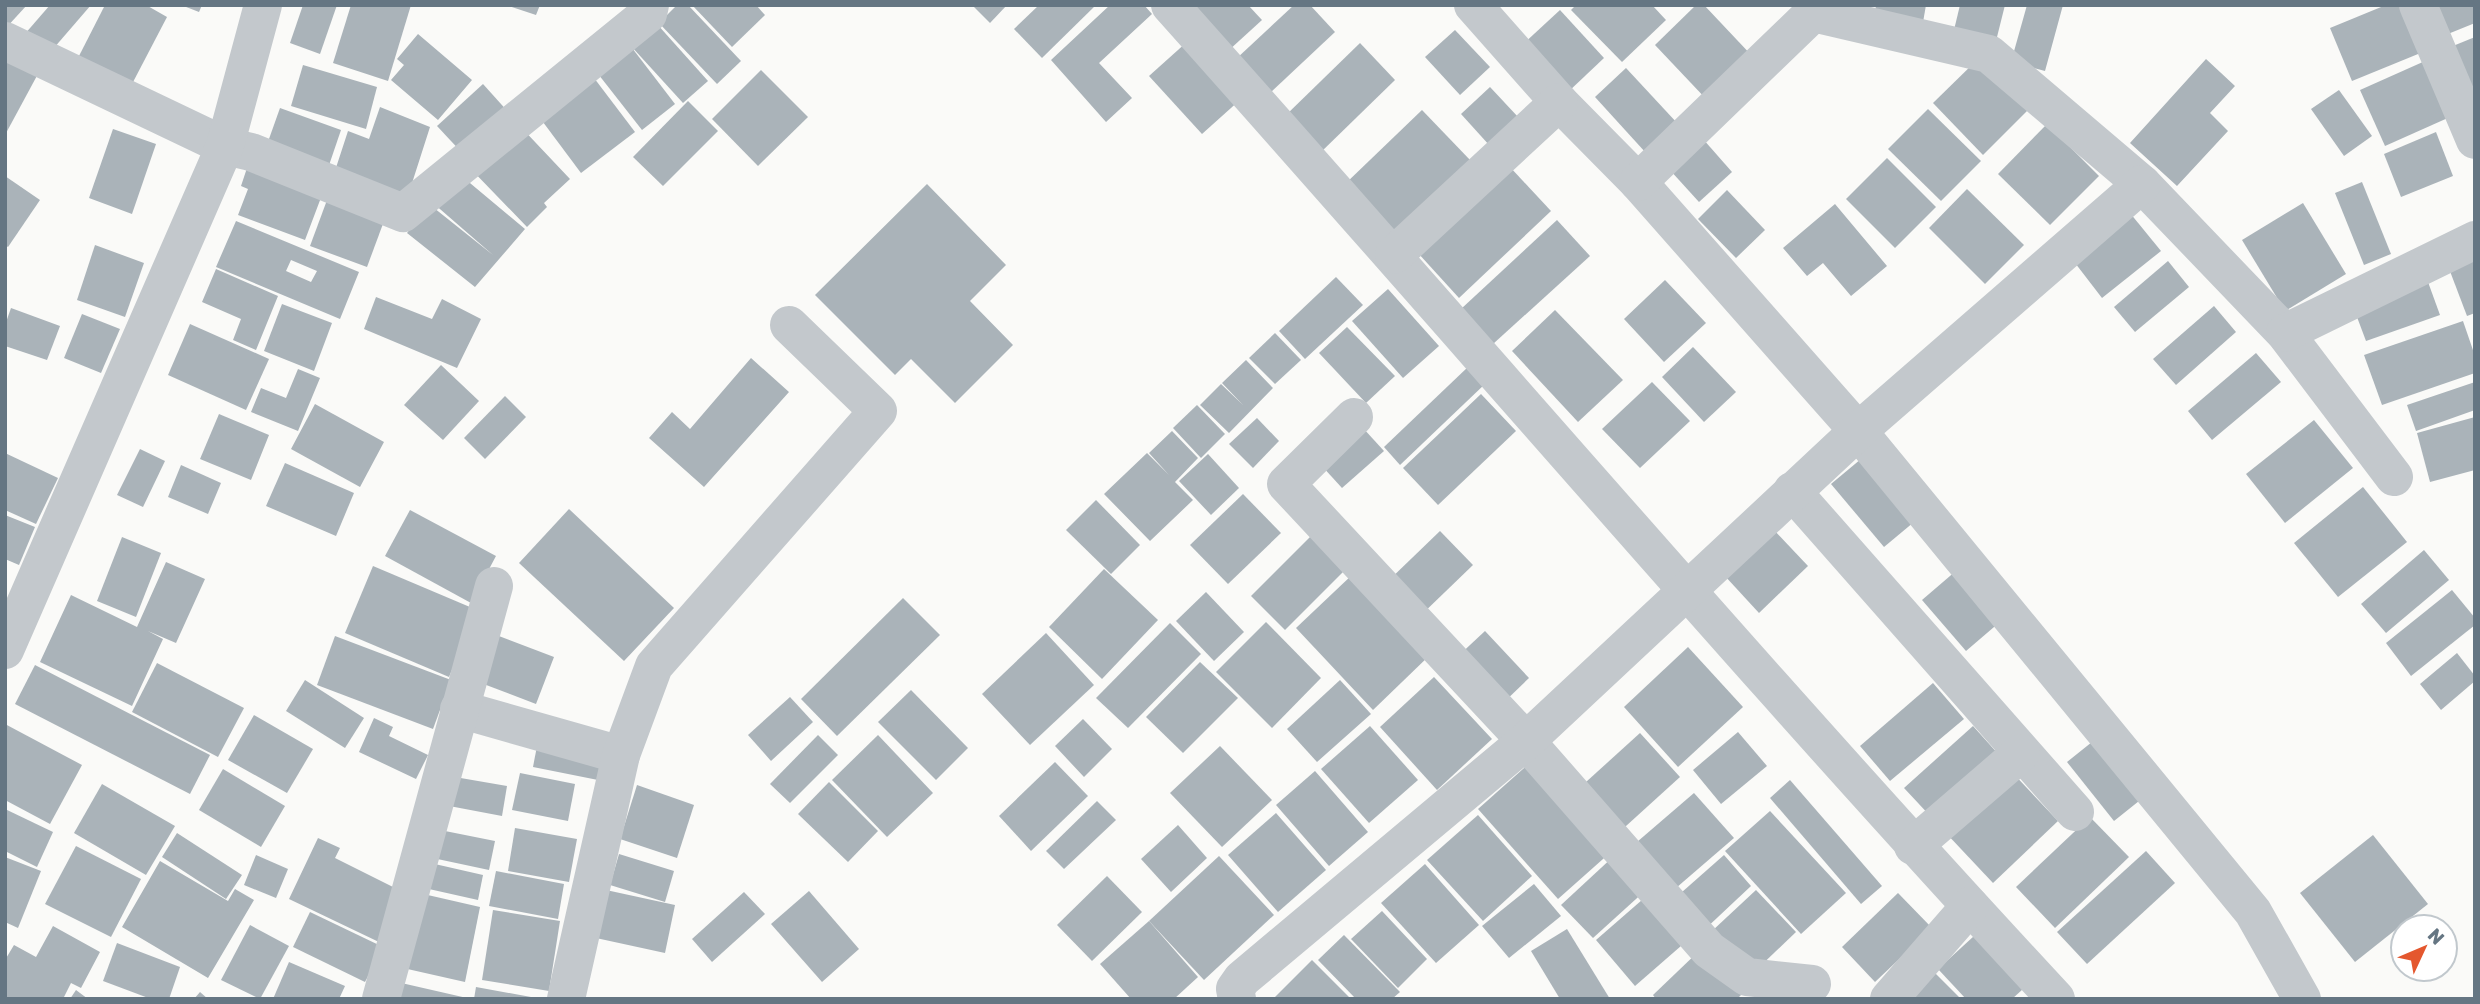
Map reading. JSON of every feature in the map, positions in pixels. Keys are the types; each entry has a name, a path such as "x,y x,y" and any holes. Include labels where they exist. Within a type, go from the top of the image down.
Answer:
{"street":[{"path":"5,650 225,146 263,5"},
{"path":"5,41 225,146 251,152 403,213 648,14 650,5"},
{"path":"1170,5 1394,255 1685,591 1913,846 2056,999"},
{"path":"1473,5 1559,102 1638,182 1858,431 2253,912 2302,999"},
{"path":"2418,5 2475,140"},
{"path":"1638,182 1813,13 1989,54 2142,184 2285,332 2394,477"},
{"path":"1394,255 1559,102"},
{"path":"1237,999 1235,989 1242,979 1526,741 1858,431 2142,184"},
{"path":"2285,332 2475,240"},
{"path":"566,999 621,755 654,666 878,411 789,326"},
{"path":"1354,417 1286,484 1526,741 1709,950 1747,977 1812,984"},
{"path":"1792,491 2075,813"},
{"path":"381,999 494,586"},
{"path":"459,709 621,755"},
{"path":"1913,846 2021,753"},
{"path":"1888,999 1970,906"}],"building":[{"path":"5,5 27,5 5,29"},
{"path":"50,5 91,5 47,56 24,35"},
{"path":"105,5 146,5 167,17 132,84 79,56"},
{"path":"181,5 202,5 199,12"},
{"path":"303,5 337,5 320,54 290,43"},
{"path":"351,5 411,5 388,81 333,63"},
{"path":"506,5 540,5 536,15"},
{"path":"677,5 688,5 741,61 717,84 659,23"},
{"path":"692,5 756,5 765,15 732,47"},
{"path":"972,5 1007,5 990,23"},
{"path":"1039,5 1096,5 1042,58 1014,29"},
{"path":"1110,5 1144,5 1152,14 1099,63 1132,98 1106,122 1051,60"},
{"path":"1186,5 1248,5 1262,20 1228,51"},
{"path":"1294,5 1310,5 1335,32 1269,94 1236,59"},
{"path":"1576,5 1652,5 1666,20 1622,62 1571,10"},
{"path":"1696,5 1704,5 1754,58 1708,101 1655,45"},
{"path":"1876,5 1926,5 1922,28 1874,20"},
{"path":"1960,5 2005,5 1996,41 1954,30"},
{"path":"2027,5 2063,5 2045,71 2011,62"},
{"path":"2386,5 2403,5 2423,52 2352,81 2330,28"},
{"path":"2425,5 2475,5 2475,23 2438,38"},
{"path":"1560,10 1604,58 1567,93 1522,45"},
{"path":"657,24 708,81 683,103 631,46"},
{"path":"1455,30 1490,67 1460,95 1425,57"},
{"path":"418,34 472,80 438,120 391,80 404,65 397,59"},
{"path":"2475,37 2475,105 2448,48"},
{"path":"1188,41 1241,99 1202,134 1149,76"},
{"path":"1360,43 1395,80 1319,154 1284,117"},
{"path":"629,44 675,104 642,130 595,70"},
{"path":"5,54 39,72 5,135"},
{"path":"2434,57 2459,113 2385,146 2360,90"},
{"path":"1979,58 2029,109 1983,155 1933,103"},
{"path":"2206,59 2235,86 2210,113 2228,131 2177,186 2130,143"},
{"path":"303,65 377,87 366,129 291,106"},
{"path":"1626,68 1678,124 1646,153 1595,97"},
{"path":"588,70 635,132 581,173 534,110"},
{"path":"761,70 808,117 758,166 712,119"},
{"path":"483,84 511,115 465,156 437,126"},
{"path":"1490,87 1519,118 1490,146 1461,114"},
{"path":"2339,90 2372,136 2344,156 2311,109"},
{"path":"688,101 718,131 663,186 633,157"},
{"path":"380,107 430,127 405,205 332,180 348,131 369,139"},
{"path":"280,108 341,130 326,174 264,153"},
{"path":"1928,109 1981,161 1941,201 1888,149"},
{"path":"1422,110 1471,161 1394,236 1344,185"},
{"path":"518,124 570,179 544,203 547,207 527,227 468,166"},
{"path":"2047,124 2099,176 2050,225 1998,174"},
{"path":"113,129 156,144 132,214 89,198"},
{"path":"2436,132 2453,176 2401,197 2384,154"},
{"path":"1703,139 1732,172 1699,202 1669,169"},
{"path":"1887,158 1936,207 1895,248 1846,199"},
{"path":"250,159 325,187 305,240 238,215 248,189 241,186"},
{"path":"1510,167 1551,211 1459,298 1418,253"},
{"path":"458,173 525,229 475,287 407,233 429,204 493,255 433,203"},
{"path":"5,176 40,200 8,247 5,245"},
{"path":"2362,182 2391,254 2364,265 2335,193"},
{"path":"927,184 1006,265 970,301 1013,345 955,403 911,359 895,375 815,295"},
{"path":"1967,189 2024,245 1985,284 1929,228"},
{"path":"1727,190 1765,230 1736,258 1698,219"},
{"path":"330,192 387,213 367,267 310,246"},
{"path":"2303,203 2346,274 2285,311 2242,240"},
{"path":"1835,204 1887,266 1851,296 1823,263 1807,276 1783,248"},
{"path":"2130,213 2161,251 2102,298 2072,259"},
{"path":"1557,220 1590,256 1493,344 1461,309"},
{"path":"236,221 359,272 340,319 216,267","holes":["291,260 317,271 311,282 286,271"]},
{"path":"95,245 144,263 125,317 77,300"},
{"path":"2475,256 2475,313 2467,316 2448,266"},
{"path":"2168,261 2189,287 2135,332 2114,307"},
{"path":"216,269 278,296 256,350 233,340 241,319 202,302"},
{"path":"1336,277 1363,305 1305,359 1279,331"},
{"path":"1665,280 1706,323 1664,362 1624,319"},
{"path":"2428,282 2440,315 2366,341 2354,309"},
{"path":"1388,289 1439,346 1403,378 1352,321"},
{"path":"376,297 432,319 442,299 481,319 457,368 364,329"},
{"path":"282,304 332,323 314,371 264,351"},
{"path":"2214,306 2236,332 2176,385 2153,359"},
{"path":"11,308 60,326 47,360 5,346 5,325"},
{"path":"1555,310 1623,380 1578,422 1512,351"},
{"path":"82,314 120,329 101,373 64,358"},
{"path":"2463,321 2475,356 2475,373 2382,405 2364,355"},
{"path":"190,324 269,359 246,410 168,375"},
{"path":"1347,327 1395,376 1366,403 1319,353"},
{"path":"1275,333 1301,360 1275,384 1249,358"},
{"path":"1693,347 1736,392 1704,422 1662,377"},
{"path":"2256,353 2281,382 2212,440 2188,411"},
{"path":"751,358 789,392 704,487 649,438 672,412 690,429"},
{"path":"1246,360 1273,388 1229,433 1200,405 1221,384 1243,405 1222,383"},
{"path":"441,365 479,401 443,440 404,405"},
{"path":"1469,366 1486,383 1400,465 1384,447"},
{"path":"298,369 320,378 298,431 251,412 261,388 286,398"},
{"path":"1652,382 1690,421 1640,468 1602,429"},
{"path":"2475,382 2475,410 2416,431 2407,405"},
{"path":"1481,394 1516,431 1438,505 1403,468"},
{"path":"505,396 526,417 485,459 464,438"},
{"path":"315,404 384,442 360,487 291,449"},
{"path":"1197,405 1225,434 1201,458 1173,428"},
{"path":"219,414 269,435 251,480 200,459"},
{"path":"2475,417 2475,470 2430,482 2417,433"},
{"path":"1257,418 1279,441 1253,468 1229,444"},
{"path":"2314,420 2353,468 2285,523 2246,474"},
{"path":"1363,428 1384,451 1342,488 1321,465"},
{"path":"1172,431 1198,458 1175,482 1193,500 1150,541 1104,494 1147,453 1169,475 1149,453"},
{"path":"140,449 165,461 143,507 117,495"},
{"path":"5,453 58,478 36,524 5,510"},
{"path":"1208,454 1239,488 1211,515 1179,481"},
{"path":"1861,459 1914,522 1884,547 1831,484"},
{"path":"285,463 354,493 336,536 266,506"},
{"path":"181,465 221,483 208,514 168,497"},
{"path":"2363,487 2407,542 2338,597 2294,543"},
{"path":"1243,494 1281,533 1228,584 1190,545"},
{"path":"1096,500 1140,545 1111,574 1066,530"},
{"path":"569,509 674,608 624,661 519,563"},
{"path":"410,510 496,556 471,603 385,556"},
{"path":"5,515 35,527 19,565 5,559"},
{"path":"1773,529 1808,566 1759,613 1724,575"},
{"path":"1317,530 1351,564 1285,630 1251,596"},
{"path":"1440,531 1473,565 1417,619 1384,585"},
{"path":"122,537 161,553 136,617 97,601"},
{"path":"2424,550 2449,580 2386,633 2361,604"},
{"path":"166,562 205,579 176,643 148,631 163,639 132,706 40,662 71,595 137,627"},
{"path":"373,566 477,610 449,677 345,633"},
{"path":"1104,569 1158,620 1102,679 1049,627"},
{"path":"1957,570 2001,621 1966,651 1922,600"},
{"path":"1353,574 1431,654 1373,710 1296,628"},
{"path":"2452,590 2475,618 2475,625 2411,676 2386,643"},
{"path":"1206,592 1244,632 1214,661 1176,621"},
{"path":"903,598 940,635 837,736 801,699"},
{"path":"1266,622 1321,678 1272,728 1216,672"},
{"path":"1170,623 1201,654 1128,728 1096,698"},
{"path":"1485,631 1529,678 1500,706 1455,659"},
{"path":"491,633 554,657 536,704 473,680"},
{"path":"1046,633 1094,685 1030,745 982,694"},
{"path":"335,636 451,680 433,729 317,685"},
{"path":"1688,647 1743,707 1678,767 1624,707"},
{"path":"2457,653 2475,676 2475,681 2441,710 2420,684"},
{"path":"1200,662 1238,698 1183,753 1146,717"},
{"path":"157,663 244,708 218,757 132,712"},
{"path":"35,665 210,755 190,794 15,704"},
{"path":"1434,677 1492,739 1437,790 1380,727"},
{"path":"305,680 364,718 345,748 286,711"},
{"path":"1340,680 1371,714 1317,762 1287,729"},
{"path":"1933,683 1964,719 1890,781 1860,746"},
{"path":"911,690 968,748 936,780 878,722"},
{"path":"790,697 813,722 771,761 748,735"},
{"path":"254,715 313,749 287,793 228,760"},
{"path":"374,718 393,727 389,736 428,755 416,779 359,752"},
{"path":"1083,719 1112,749 1084,777 1055,746"},
{"path":"5,724 82,765 50,824 5,800"},
{"path":"1370,726 1418,780 1369,823 1321,769"},
{"path":"1973,726 2000,756 1933,819 1904,788"},
{"path":"1738,732 1767,766 1721,804 1693,770"},
{"path":"1640,733 1680,777 1615,836 1575,792"},
{"path":"2102,734 2149,793 2114,821 2067,762"},
{"path":"818,735 838,755 790,803 770,784"},
{"path":"878,735 933,793 887,837 832,780"},
{"path":"537,746 602,759 598,780 533,767"},
{"path":"1220,746 1272,800 1222,847 1170,793"},
{"path":"1532,761 1612,851 1558,899 1478,809"},
{"path":"1055,762 1088,796 1031,851 999,816"},
{"path":"223,769 285,806 261,847 199,810"},
{"path":"2010,770 2058,821 1993,883 1945,832"},
{"path":"1315,771 1368,832 1329,866 1276,805"},
{"path":"520,773 575,784 568,821 512,810"},
{"path":"449,776 507,786 502,816 444,805"},
{"path":"1790,780 1882,886 1861,904 1770,798"},
{"path":"829,782 878,831 848,862 798,814"},
{"path":"102,784 175,826 146,875 74,833"},
{"path":"637,785 694,805 677,858 620,839"},
{"path":"1694,793 1734,838 1676,888 1637,842"},
{"path":"1097,801 1116,820 1064,869 1046,851"},
{"path":"5,809 53,832 37,867 5,851"},
{"path":"1770,811 1846,893 1801,934 1725,851"},
{"path":"1276,813 1326,870 1278,912 1228,855"},
{"path":"1478,815 1532,876 1483,921 1427,860"},
{"path":"2090,817 2129,857 2055,928 2016,887"},
{"path":"1178,825 1207,858 1171,892 1141,859"},
{"path":"515,828 577,839 569,882 508,871"},
{"path":"435,829 495,841 489,870 428,857"},
{"path":"177,833 242,875 226,899 162,857"},
{"path":"2373,835 2428,904 2417,913 2389,913 2389,935 2355,962 2300,893"},
{"path":"318,838 340,848 335,858 405,893 381,943 289,899"},
{"path":"76,846 141,879 111,937 45,904"},
{"path":"2146,851 2175,883 2087,964 2057,932"},
{"path":"619,854 674,871 665,902 610,885"},
{"path":"256,855 288,869 276,898 244,885"},
{"path":"1615,855 1647,889 1593,938 1561,905"},
{"path":"1724,855 1751,886 1702,932 1673,900"},
{"path":"1219,856 1274,915 1204,980 1149,921"},
{"path":"5,857 41,871 18,928 5,922"},
{"path":"160,861 228,901 235,889 254,900 208,978 122,927"},
{"path":"426,862 483,875 478,900 420,887"},
{"path":"1425,864 1479,925 1436,963 1381,903"},
{"path":"496,871 564,884 558,919 489,906"},
{"path":"1107,876 1142,912 1092,961 1057,925"},
{"path":"1534,884 1561,916 1509,958 1482,926"},
{"path":"606,890 675,905 665,953 596,938"},
{"path":"1756,890 1796,932 1752,974 1712,931"},
{"path":"809,891 859,949 822,982 771,924"},
{"path":"744,892 765,914 712,962 692,939"},
{"path":"419,893 480,907 465,982 403,968"},
{"path":"1650,893 1689,939 1635,986 1596,940"},
{"path":"1898,893 1932,928 1875,982 1842,947"},
{"path":"493,910 560,921 549,991 482,980"},
{"path":"1382,911 1427,959 1398,988 1351,939"},
{"path":"310,912 383,947 365,982 293,947"},
{"path":"1149,921 1198,977 1174,999 1131,999 1100,964"},
{"path":"250,925 289,946 260,999 221,980"},
{"path":"53,926 100,952 81,988 71,983 63,999 5,999 5,960 14,945 36,957"},
{"path":"1567,929 1610,999 1560,999 1531,951"},
{"path":"1344,935 1400,992 1392,999 1356,999 1318,960"},
{"path":"1974,936 2023,989 2012,999 1966,999 1938,969"},
{"path":"117,943 180,967 169,999 151,999 103,981"},
{"path":"1700,950 1742,994 1737,999 1656,999 1653,995"},
{"path":"1312,960 1351,999 1273,999"},
{"path":"289,962 345,986 339,999 273,999"},
{"path":"1931,969 1961,999 1902,999"},
{"path":"397,982 467,998 467,999 393,999"},
{"path":"476,987 531,997 531,999 474,999"},
{"path":"76,990 88,999 70,999"},
{"path":"200,992 208,999 194,999"}]}
